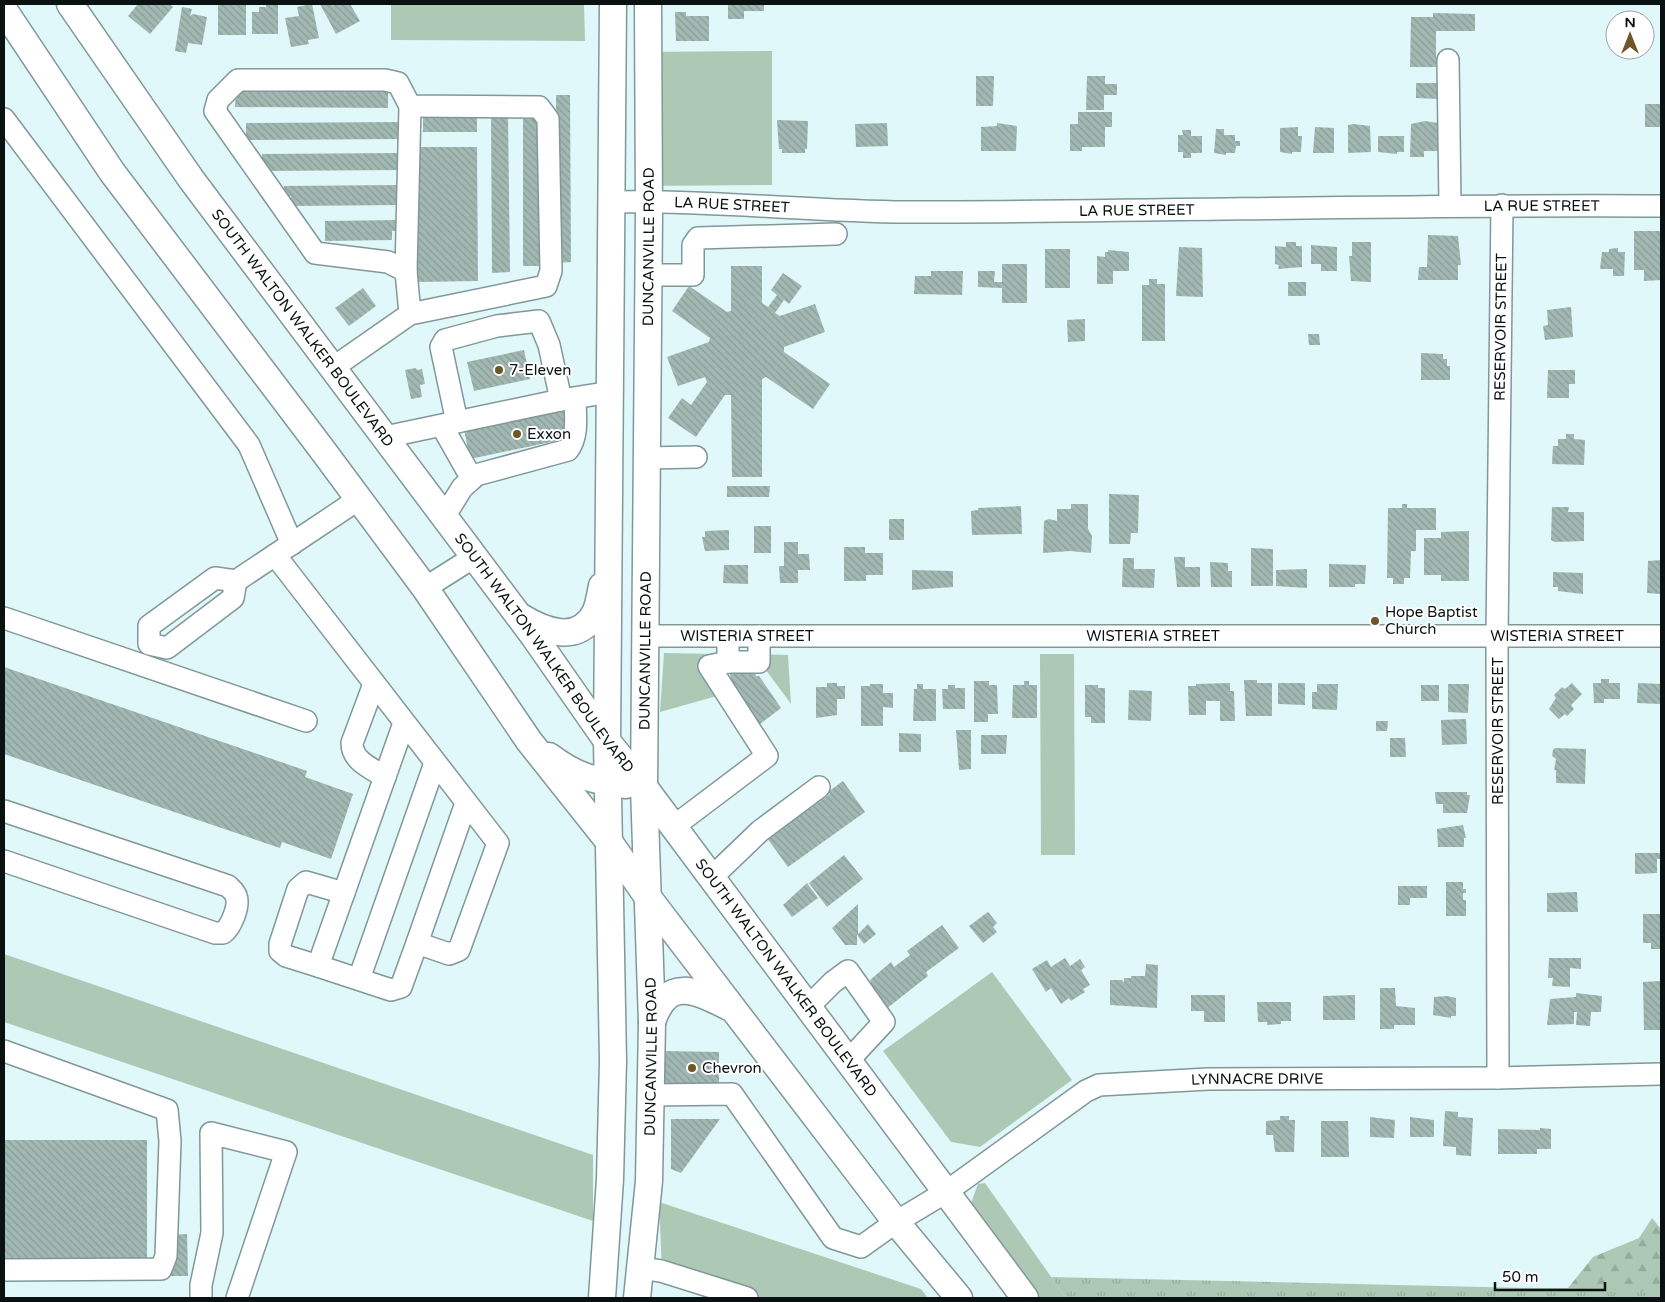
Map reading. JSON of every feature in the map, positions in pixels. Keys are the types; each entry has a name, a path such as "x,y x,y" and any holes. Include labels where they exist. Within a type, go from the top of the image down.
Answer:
{"main road":[{"name":"SOUTH WALTON WALKER BOULEVARD","path":"70,4 191,179 334,367 518,615 607,741 644,787 1024,1298"},
{"path":"602,1298 610,1179 613,1061 607,741 613,4"},
{"name":"DUNCANVILLE ROAD","path":"638,1298 649,1181 652,1023 644,787 650,201 648,4"},
{"path":"4,10 112,172 425,588 529,741 610,843 647,896 896,1222 959,1298"},
{"path":"611,392 648,393"},
{"path":"518,615 542,630 559,633 575,632 588,623 595,612 609,567"},
{"path":"529,741 568,771 585,778 644,787"},
{"path":"610,843 646,844 663,848 680,856 711,878"},
{"path":"652,1023 657,1006 667,994 684,990 700,992 735,1011"}],"street":[{"path":"1448,60 1450,205"},
{"path":"406,271 388,262 315,252 215,111 218,100 238,80 385,80 398,83 410,106 406,271 410,314"},
{"path":"334,367 410,314 546,286 551,271 548,119 540,107 410,106"},
{"path":"4,119 249,445 284,550 374,684 498,843 459,950 454,954 448,954 417,943"},
{"name":"LA RUE STREET","path":"612,202 650,201 904,212 1450,205 1661,206"},
{"name":"RESERVOIR STREET","path":"1498,1078 1497,636 1502,205"},
{"path":"649,274 693,275 692,245 698,238 836,234"},
{"path":"444,517 462,488 472,479 476,475 568,450 573,443 576,431 568,399 539,321 497,326 445,340 441,347 449,424 472,479"},
{"path":"385,437 568,399 611,392"},
{"path":"646,458 696,457"},
{"path":"141,664 149,644 149,626 191,594 215,578 236,581 359,500"},
{"path":"425,588 474,557"},
{"path":"149,644 167,648 233,598 236,581"},
{"path":"4,618 306,721"},
{"name":"WISTERIA STREET","path":"645,636 1661,636"},
{"path":"728,636 728,662"},
{"path":"673,827 767,756 709,666 728,662 759,662 759,636"},
{"path":"374,684 352,742 352,751 356,758 385,777"},
{"path":"318,966 404,723"},
{"path":"359,980 435,763"},
{"path":"711,878 760,831 819,787"},
{"path":"344,893 306,882 298,889 280,944 280,951 286,956 391,990 397,990 402,987 466,803"},
{"path":"4,811 228,886 236,894 238,901 228,929 223,933 215,933 4,862"},
{"path":"808,1008 848,971 884,1022 848,1061"},
{"path":"4,1051 166,1110 170,1140 166,1256 160,1269 4,1270"},
{"name":"LYNNACRE DRIVE","path":"650,1095 732,1094 833,1238 861,1247 896,1222 946,1192 1086,1091 1099,1085 1208,1079 1498,1078 1661,1074"},
{"path":"201,1298 201,1286 212,1233 211,1134 286,1152 237,1298"},
{"path":"640,1268 661,1271 747,1298"}],"green space":[{"path":"391,4 584,4 585,41 391,40"},
{"path":"772,51 772,185 638,186 638,52"},
{"path":"664,653 714,654 731,692 660,712"},
{"path":"754,654 788,655 791,704"},
{"path":"1040,654 1074,654 1075,855 1041,855"},
{"path":"4,954 593,1155 593,1221 4,1022"},
{"path":"992,972 1072,1080 980,1147 951,1142 883,1051"},
{"path":"985,1183 1066,1298 1040,1298 971,1203 978,1184"},
{"path":"659,1202 921,1289 928,1298 742,1298 662,1271"},
{"path":"1652,1218 1661,1229 1661,1298 1066,1298 1477,1288 1568,1288 1593,1257 1639,1238"},
{"path":"1051,1277 1661,1291 1661,1298 1066,1298"}],"building":[{"path":"138,4 169,4 173,7 150,34 128,16"},
{"path":"218,4 246,4 246,35 218,35"},
{"path":"266,4 278,4 278,34 252,34 252,12 259,12 259,7 266,7"},
{"path":"312,4 319,38 308,40 309,44 291,47 285,18 299,16 297,7"},
{"path":"320,4 331,4 333,6 335,4 350,4 360,21 336,34"},
{"path":"728,4 764,4 764,11 744,11 744,19 728,19"},
{"path":"182,7 192,9 190,16 193,14 207,17 202,45 188,43 186,53 175,51"},
{"path":"675,12 686,12 686,16 709,16 709,41 676,41"},
{"path":"1433,13 1475,14 1475,31 1436,31 1436,67 1410,67 1411,17 1433,17"},
{"path":"976,76 994,76 993,106 976,106"},
{"path":"1087,76 1105,76 1105,84 1117,84 1117,95 1104,95 1104,110 1086,110"},
{"path":"1416,83 1438,83 1438,99 1416,98"},
{"path":"236,91 388,92 388,108 235,107"},
{"path":"556,95 570,95 571,262 557,263"},
{"path":"1645,104 1661,104 1661,127 1645,127"},
{"path":"1078,112 1112,112 1112,127 1105,127 1105,147 1082,147 1082,151 1070,151 1070,124 1078,124"},
{"path":"491,115 508,115 510,272 492,273"},
{"path":"477,116 477,132 423,132 423,117"},
{"path":"523,119 540,119 541,266 523,266"},
{"path":"777,120 808,121 807,149 805,149 805,153 782,153 782,149 779,149"},
{"path":"1425,121 1438,123 1440,151 1424,151 1424,157 1410,157 1411,124"},
{"path":"398,122 398,139 246,140 246,123"},
{"path":"887,123 888,146 856,147 855,124"},
{"path":"997,123 1017,126 1016,151 981,151 981,127 997,126"},
{"path":"1348,125 1370,126 1371,152 1348,153"},
{"path":"1298,127 1298,136 1302,136 1301,152 1292,152 1292,154 1280,152 1280,128"},
{"path":"1315,127 1334,128 1334,153 1313,153"},
{"path":"1216,129 1224,129 1224,135 1235,135 1235,141 1240,141 1240,146 1236,146 1235,153 1226,153 1226,155 1214,153"},
{"path":"1182,130 1191,130 1191,136 1202,136 1202,153 1191,153 1191,158 1183,158 1183,152 1178,152 1178,135 1183,135"},
{"path":"1378,136 1404,136 1404,152 1397,152 1397,154 1378,152"},
{"path":"416,147 477,147 478,281 417,282"},
{"path":"399,153 399,170 262,171 262,154"},
{"path":"399,185 399,205 291,206 291,196 284,196 284,186"},
{"path":"399,220 399,231 392,231 392,240 325,241 325,221"},
{"path":"1634,231 1661,231 1661,280 1644,281 1644,270 1634,270"},
{"path":"1428,235 1458,236 1461,265 1458,265 1458,280 1418,280 1419,267 1427,267"},
{"path":"1286,242 1296,242 1296,246 1302,246 1302,267 1278,269 1279,265 1275,264 1275,246 1286,247"},
{"path":"1352,242 1371,242 1371,282 1351,281 1349,256 1352,256"},
{"path":"1311,245 1337,247 1337,271 1321,271 1321,264 1311,264"},
{"path":"1179,247 1202,248 1203,297 1176,296"},
{"path":"1618,248 1618,252 1625,252 1624,276 1613,276 1613,269 1600,269 1602,252 1609,252 1609,249"},
{"path":"1045,249 1070,249 1070,288 1045,288"},
{"path":"1108,250 1129,252 1129,271 1113,271 1113,284 1097,284 1097,256 1105,257 1105,252 1108,252"},
{"path":"1002,264 1027,264 1027,303 1002,303 1002,288 978,287 978,271 995,271 994,282 1002,282"},
{"path":"731,266 762,266 762,303 768,307 777,295 771,290 783,273 802,286 789,304 784,300 775,313 780,316 815,304 825,332 784,347 784,352 830,384 813,409 766,377 762,379 762,477 732,477 731,395 725,395 696,437 668,418 682,398 691,405 707,382 705,377 678,386 667,357 709,342 710,338 672,311 689,286 727,312 731,311"},
{"path":"931,271 963,271 962,295 914,294 915,276 931,276"},
{"path":"1149,279 1157,279 1157,284 1165,284 1165,341 1142,341 1142,285 1149,285"},
{"path":"1288,282 1306,282 1306,296 1288,296"},
{"path":"363,288 376,306 349,326 335,308"},
{"path":"1571,307 1573,337 1545,340 1543,326 1548,325 1547,310"},
{"path":"1085,319 1085,341 1068,342 1067,320"},
{"path":"1308,334 1319,334 1320,345 1309,345"},
{"name":"7-Eleven","path":"524,350 530,379 474,391 467,362"},
{"path":"1421,353 1443,354 1443,359 1447,359 1447,366 1450,366 1450,380 1421,380"},
{"path":"416,368 417,370 422,369 425,384 420,385 422,397 411,399 405,370"},
{"path":"1548,370 1575,370 1575,384 1569,384 1569,398 1547,398"},
{"name":"Exxon","path":"564,408 570,438 470,459 464,429"},
{"path":"1566,434 1574,434 1574,439 1585,440 1584,465 1552,464 1553,446 1558,446 1558,439 1566,439"},
{"path":"727,486 770,486 769,497 727,497"},
{"path":"1109,494 1139,495 1138,533 1131,533 1130,544 1109,544"},
{"path":"1071,504 1088,504 1088,529 1092,536 1091,553 1070,551 1043,553 1044,521 1049,519 1057,521 1057,509 1071,509"},
{"path":"1402,504 1407,504 1407,508 1436,508 1436,530 1416,530 1416,551 1411,551 1410,578 1404,578 1404,584 1393,584 1393,578 1387,578 1388,508 1402,508"},
{"path":"1021,506 1022,534 972,535 971,511 978,510 978,508"},
{"path":"1552,507 1569,507 1568,512 1584,512 1584,541 1555,542 1551,540"},
{"path":"889,519 904,519 904,540 889,540"},
{"path":"754,526 771,526 771,553 754,553"},
{"path":"729,530 729,550 705,551 702,537 705,537 705,531"},
{"path":"1469,531 1469,581 1441,581 1441,575 1424,575 1424,538 1441,538 1441,532"},
{"path":"784,542 798,542 798,554 809,554 810,570 798,570 798,583 780,583 779,566 784,566"},
{"path":"844,547 865,547 865,553 883,553 883,575 866,575 866,581 844,581"},
{"path":"1251,548 1273,549 1273,586 1251,586"},
{"path":"1174,557 1185,557 1185,567 1200,567 1200,587 1177,587"},
{"path":"1123,558 1134,558 1134,569 1155,569 1154,588 1122,587"},
{"path":"1661,560 1661,594 1647,593 1648,561"},
{"path":"1210,562 1228,563 1228,571 1232,571 1232,587 1211,587"},
{"path":"1329,564 1366,565 1365,584 1355,584 1355,587 1329,587"},
{"path":"724,565 748,565 748,584 723,583"},
{"path":"1307,569 1307,588 1276,586 1276,570"},
{"path":"912,570 953,571 953,587 912,590"},
{"path":"1553,572 1583,573 1583,594 1558,591 1558,587 1553,587"},
{"path":"753,665 756,676 759,676 781,708 760,724 733,688 729,670"},
{"path":"4,667 307,771 305,777 353,794 331,859 282,842 280,848 4,754"},
{"path":"1601,679 1609,679 1609,683 1620,683 1620,699 1604,699 1604,703 1594,703 1593,683 1601,683"},
{"path":"1244,680 1257,680 1257,683 1272,683 1272,716 1246,716"},
{"path":"974,681 989,681 989,685 997,685 998,714 988,714 988,722 974,722"},
{"path":"1024,681 1029,681 1029,685 1037,685 1037,718 1012,718 1013,685 1024,685"},
{"path":"827,683 837,683 837,686 845,686 845,699 837,699 837,715 816,718 816,687 827,687"},
{"path":"1230,683 1230,691 1234,691 1235,721 1220,721 1220,701 1206,701 1206,715 1189,715 1188,686"},
{"path":"1278,683 1305,683 1305,705 1278,704"},
{"path":"1572,683 1582,694 1571,705 1574,709 1567,716 1565,714 1559,719 1549,709 1556,698 1554,695 1562,687 1565,689"},
{"path":"1638,683 1661,684 1661,704 1637,703"},
{"path":"870,684 883,684 883,693 893,693 893,708 883,707 883,726 861,726 861,686 870,686"},
{"path":"917,684 923,684 923,689 936,689 936,721 913,721 914,689 917,689"},
{"path":"1317,684 1338,684 1337,710 1312,709 1312,692 1317,692"},
{"path":"1448,684 1469,684 1468,713 1448,712"},
{"path":"948,685 955,685 955,688 965,688 965,709 943,709 942,689 948,689"},
{"path":"1085,685 1098,685 1098,688 1105,688 1105,723 1091,723 1091,717 1085,717"},
{"path":"1421,685 1439,685 1439,701 1421,701"},
{"path":"1129,690 1152,691 1151,721 1128,720"},
{"path":"1466,719 1467,744 1442,745 1441,720"},
{"path":"1376,721 1388,721 1387,731 1376,731"},
{"path":"956,730 971,730 971,769 959,770"},
{"path":"899,733 921,734 921,752 899,752"},
{"path":"981,735 1007,735 1006,754 981,754"},
{"path":"1390,738 1405,738 1406,757 1390,757"},
{"path":"1555,748 1586,749 1585,784 1556,783 1556,770 1554,770 1556,759 1552,756"},
{"path":"843,781 865,812 788,867 767,838 830,794 828,792"},
{"path":"1435,792 1467,792 1467,795 1470,795 1467,813 1443,813 1443,804 1436,804"},
{"path":"1463,825 1466,838 1464,838 1464,847 1438,847 1437,829"},
{"path":"1635,853 1661,853 1661,859 1657,859 1657,873 1635,874"},
{"path":"844,855 863,879 827,907 809,883"},
{"path":"1446,882 1463,882 1463,889 1466,889 1466,893 1463,893 1463,900 1466,900 1466,916 1446,916"},
{"path":"807,883 818,898 792,917 783,905"},
{"path":"1398,886 1427,886 1427,898 1410,898 1410,905 1398,905"},
{"path":"1577,892 1578,912 1547,912 1547,893"},
{"path":"858,904 858,934 868,924 876,934 864,944 857,935 857,945 845,945 832,928"},
{"path":"988,912 997,923 993,927 997,932 983,943 969,926"},
{"path":"1643,914 1661,914 1661,949 1651,949 1651,943 1643,943"},
{"path":"942,925 959,948 926,972 928,976 886,1009 868,985 871,982 870,980 891,962 894,967 910,955 907,951"},
{"path":"1065,958 1070,966 1080,959 1085,967 1081,970 1090,985 1083,989 1085,992 1071,1001 1069,998 1061,1004 1051,988 1046,992 1032,969 1047,960 1051,967"},
{"path":"1549,958 1581,958 1581,969 1570,968 1570,987 1552,986 1553,978 1548,978"},
{"path":"1146,964 1158,965 1157,1008 1110,1005 1110,980 1122,980 1124,983 1124,978 1145,976"},
{"path":"1661,981 1661,1030 1644,1030 1643,982"},
{"path":"1380,988 1395,988 1396,1006 1415,1008 1415,1025 1394,1025 1394,1029 1380,1029"},
{"path":"1576,993 1602,996 1601,1012 1591,1012 1590,1026 1576,1025 1577,1012 1574,1012 1574,1024 1547,1025 1550,999 1576,997"},
{"path":"1191,995 1225,995 1225,1022 1204,1022 1204,1011 1191,1011"},
{"path":"1355,995 1355,1020 1323,1020 1323,996"},
{"path":"1447,996 1456,998 1456,1016 1451,1016 1451,1018 1433,1015 1434,997"},
{"path":"1257,1002 1291,1002 1291,1021 1281,1021 1281,1024 1267,1025 1267,1022 1258,1022"},
{"name":"Chevron","path":"664,1051 719,1052 719,1084 664,1084"},
{"path":"1445,1111 1458,1112 1458,1117 1473,1118 1471,1156 1456,1155 1456,1147 1443,1146"},
{"path":"1280,1116 1289,1116 1289,1120 1295,1120 1294,1152 1275,1152 1273,1135 1266,1135 1266,1121 1280,1120"},
{"path":"1370,1117 1395,1120 1394,1138 1370,1137"},
{"path":"1410,1117 1434,1120 1434,1137 1410,1137"},
{"path":"671,1119 720,1119 681,1173 671,1169"},
{"path":"1321,1121 1348,1121 1349,1157 1321,1157"},
{"path":"1540,1128 1551,1129 1551,1149 1537,1149 1537,1154 1498,1154 1498,1129 1540,1130"},
{"path":"4,1140 147,1140 147,1262 4,1261"},
{"path":"187,1234 188,1276 171,1276 170,1235"}],"place":[{"name":"7-Eleven","path":"499,370"},
{"name":"Exxon","path":"517,434"},
{"name":"Hope Baptist Church","path":"1375,621"},
{"name":"Chevron","path":"692,1068"}]}
